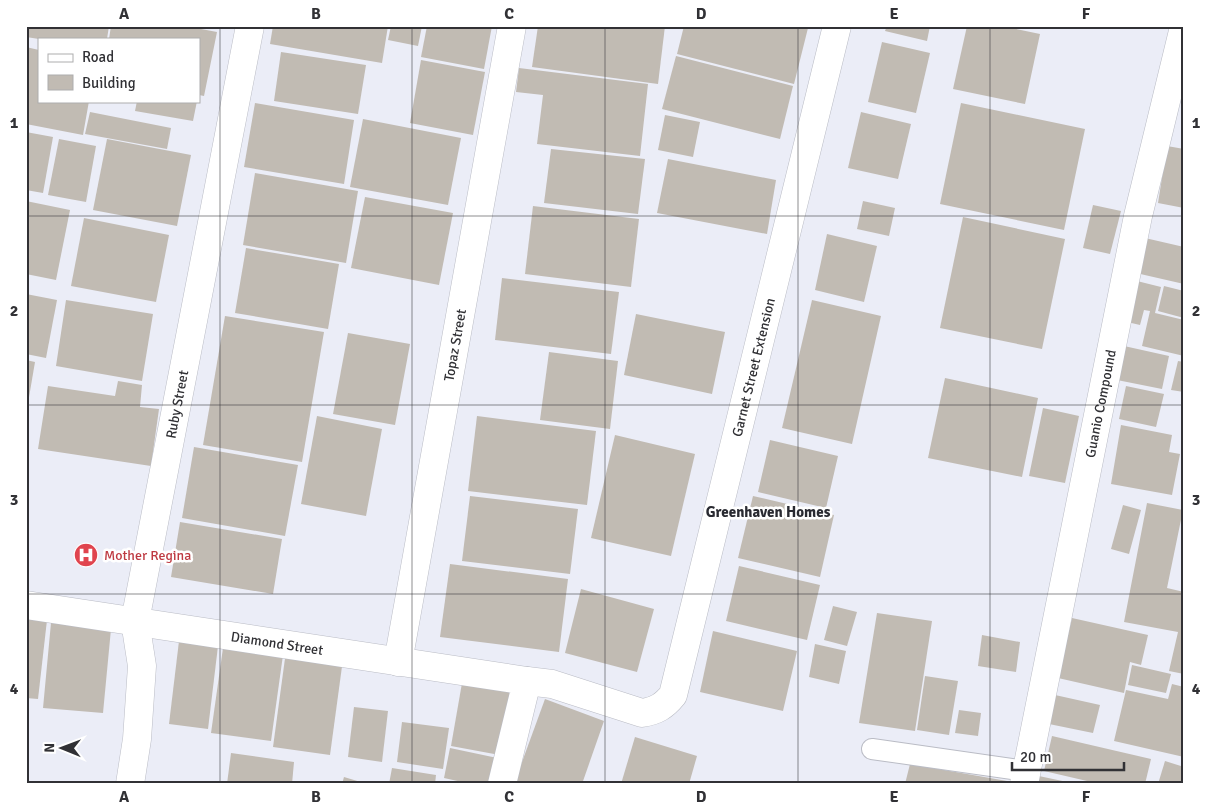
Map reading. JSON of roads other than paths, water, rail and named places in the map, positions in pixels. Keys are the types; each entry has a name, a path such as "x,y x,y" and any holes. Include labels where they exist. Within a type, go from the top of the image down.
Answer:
{"street":[{"name":"Ruby Street","path":"130,784 137,739 142,666 135,621 250,26"},
{"name":"Topaz Street","path":"398,662 512,26"},
{"name":"Garnet Street Extension","path":"664,705 673,695 677,684 837,26"},
{"name":"Guanio Compound","path":"1025,778 1138,216 1184,27"},
{"name":"Diamond Street","path":"26,605 552,684 642,713 653,711 664,705"},
{"path":"502,784 527,681"}],"lane":[{"path":"872,750 1025,778"}],"place":[{"name":"Mother Regina","path":"86,555"}],"district":[{"name":"Greenhaven Homes","path":"768,512"}]}
